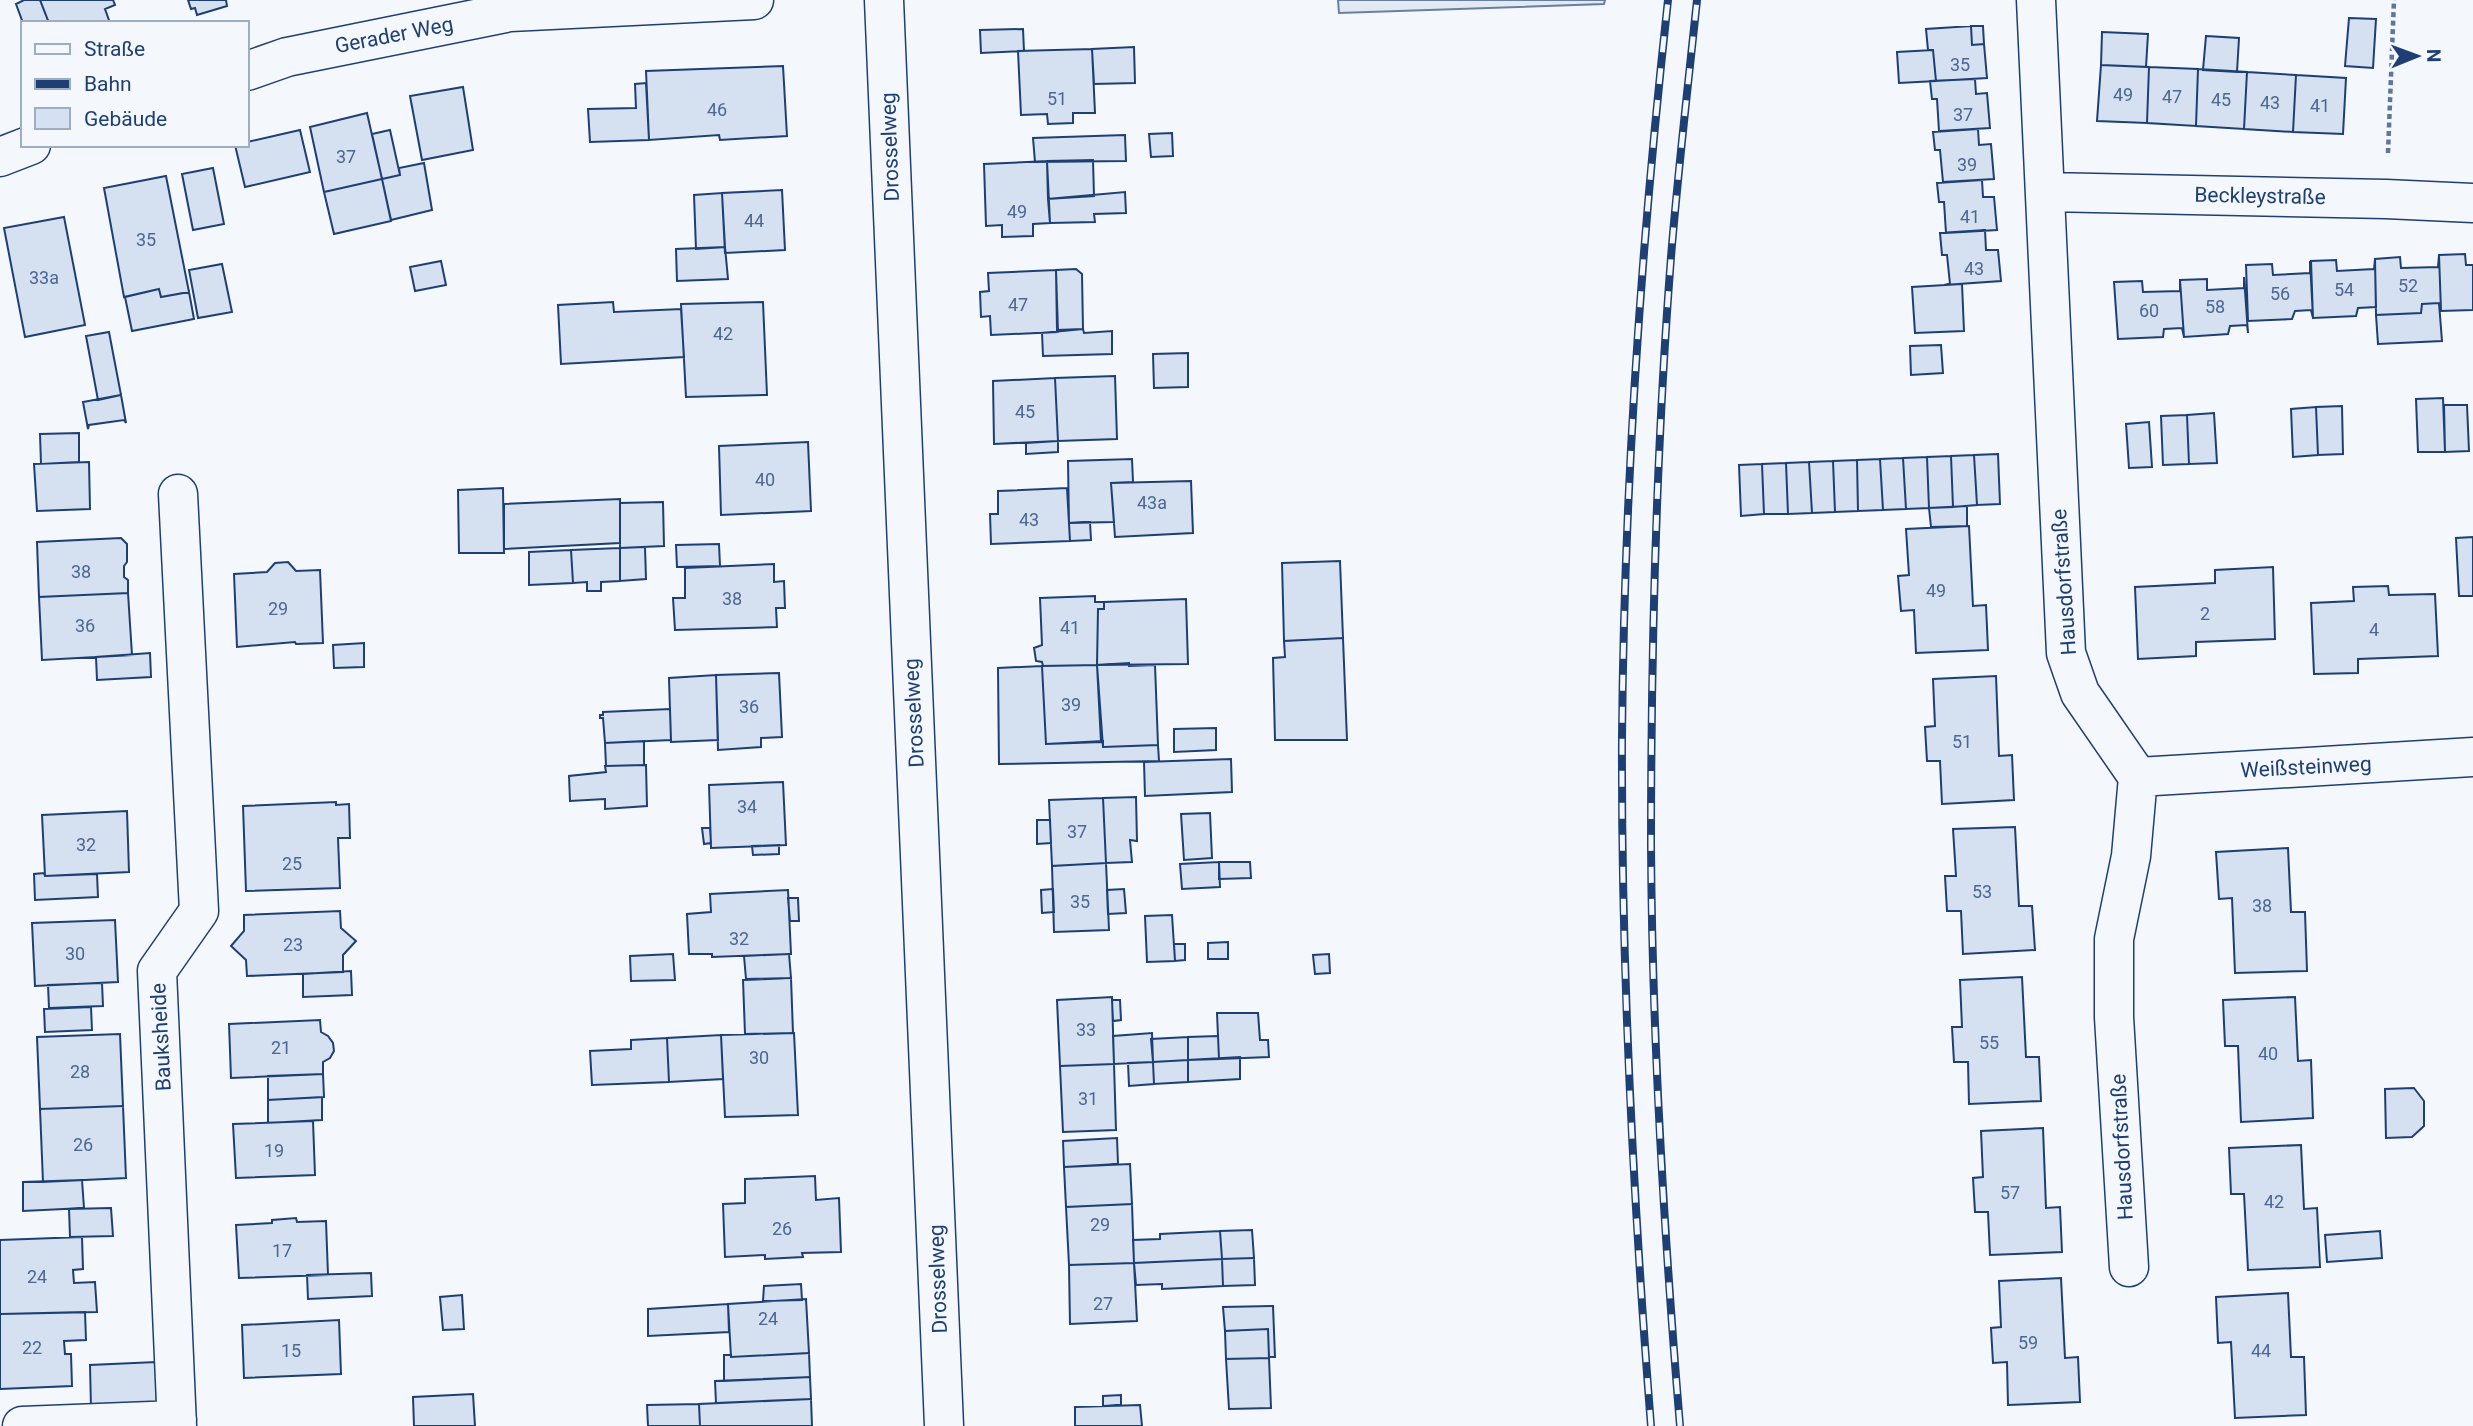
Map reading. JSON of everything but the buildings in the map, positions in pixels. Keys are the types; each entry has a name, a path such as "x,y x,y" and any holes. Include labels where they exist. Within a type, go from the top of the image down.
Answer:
{"street":[{"name":"Gerader Weg","path":"248,71 287,57 510,12 754,0"},
{"name":"Drosselweg","path":"884,0 944,1426"},
{"name":"Hausdorfstraße","path":"2036,0 2066,653 2080,693 2138,777 2131,856 2114,939 2114,1017 2129,1267"},
{"path":"0,156 25,147"},
{"name":"Beckleystraße","path":"2046,192 2473,203"},
{"name":"Bauksheide","path":"177,1423 158,971 199,911 178,494"},
{"name":"Weißsteinweg","path":"2138,777 2473,757"},
{"path":"22,1426 177,1423"}],"path":[{"path":"2386,199 2395,0"}],"shaded area":[{"path":"1338,0 1605,0 1604,4 1339,13"}],"railway":[{"path":"1651,1426 1629,1082 1622,824 1623,645 1630,461 1642,276 1668,0"},
{"path":"1680,1426 1656,1063 1651,845 1652,698 1655,551 1666,330 1697,0"}]}
